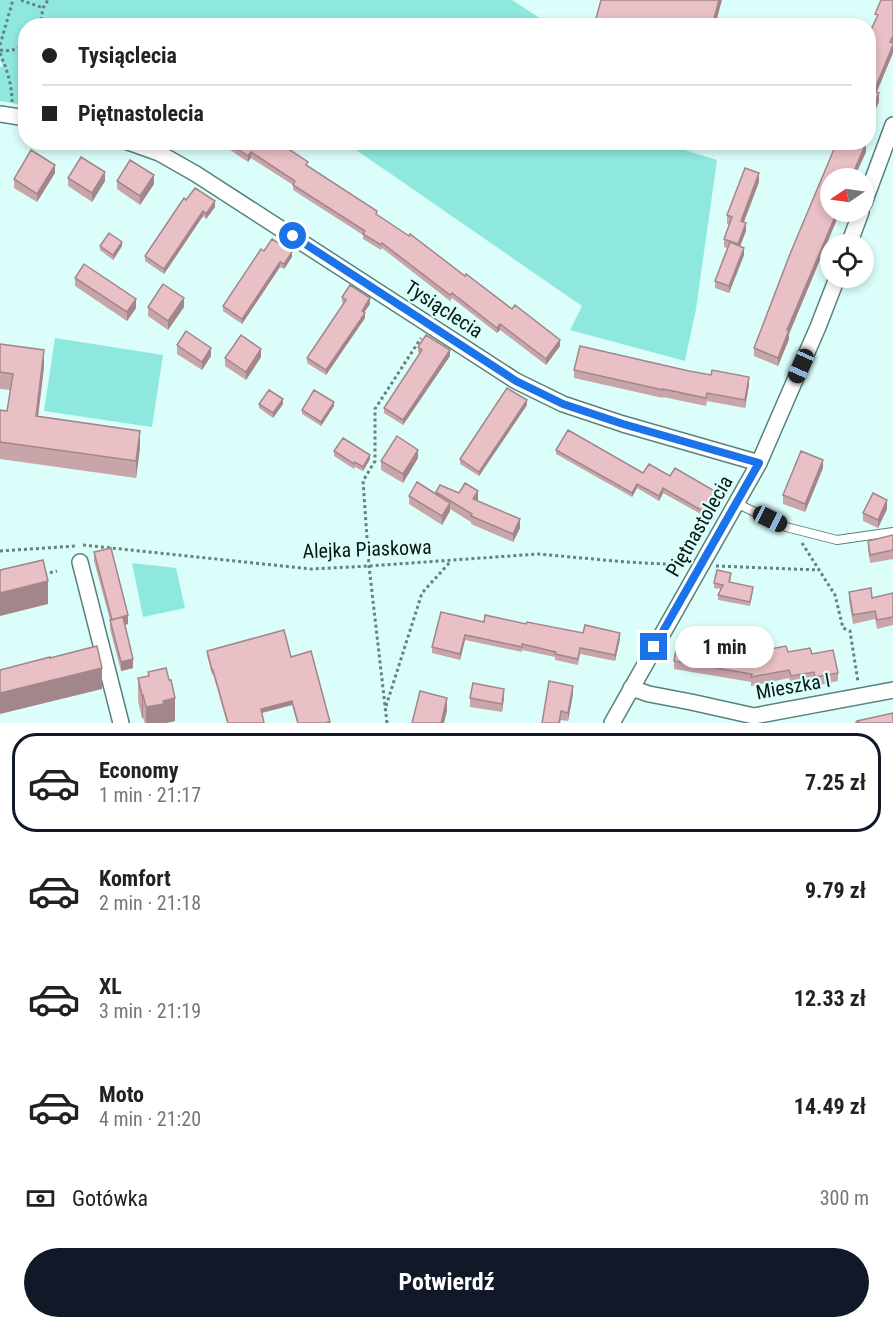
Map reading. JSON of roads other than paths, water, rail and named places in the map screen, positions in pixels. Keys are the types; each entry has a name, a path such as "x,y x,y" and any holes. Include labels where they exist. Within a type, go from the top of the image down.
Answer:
{"street":[{"path":"874,176 893,125"},
{"name":"Tysiąclecia","path":"151,150 196,174 516,381 563,404 623,424 759,463"},
{"name":"Piętnastolecia","path":"612,723 759,463 833,288"},
{"path":"80,562 121,723"},
{"name":"Mieszka I","path":"631,688 755,719 860,695 893,690"}],"lane":[{"path":"736,503 786,527 837,540 893,532"}]}
